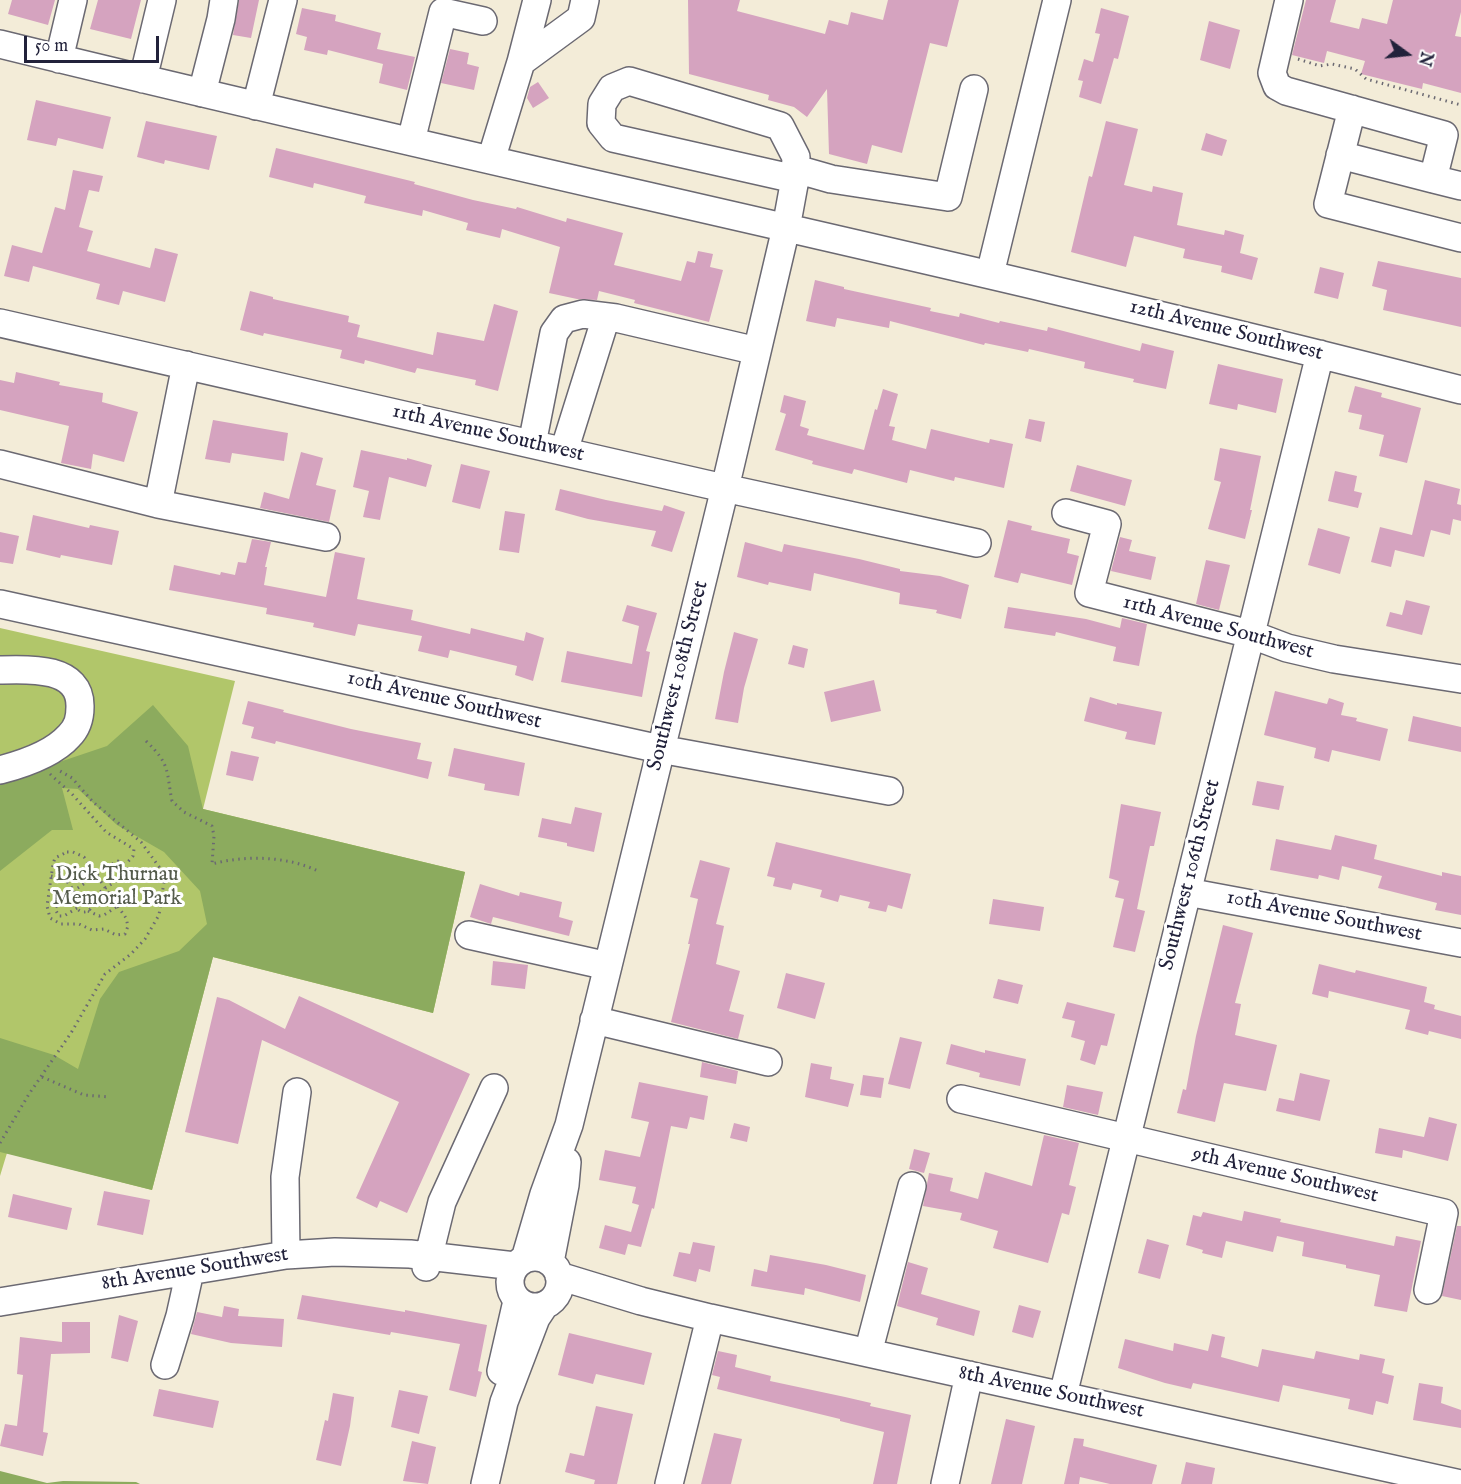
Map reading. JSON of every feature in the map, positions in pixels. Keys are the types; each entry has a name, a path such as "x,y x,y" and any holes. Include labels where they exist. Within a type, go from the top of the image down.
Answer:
{"street":[{"path":"59,59 73,0"},
{"path":"143,79 162,0"},
{"path":"202,93 224,0"},
{"path":"256,106 283,0"},
{"path":"491,160 522,62 537,0"},
{"path":"522,62 581,18 585,0"},
{"path":"990,274 1057,0"},
{"path":"1282,2 1272,73 1277,86 1286,91 1444,135 1433,179"},
{"path":"411,141 443,12 483,21"},
{"name":"12th Avenue Southwest","path":"0,44 256,106 990,274 1461,390"},
{"path":"795,174 796,157 780,126 629,81 612,88 602,104 601,123 613,138 795,174 948,197 974,89"},
{"path":"1352,109 1328,204 1461,238"},
{"path":"1340,155 1461,186"},
{"name":"Southwest 108th Street","path":"485,1484 504,1402 501,1374 534,1282 544,1194 569,1125 725,488 786,228 795,174"},
{"path":"532,444 554,333 564,319 583,314 606,317 757,351"},
{"path":"564,451 606,317"},
{"name":"11th Avenue Southwest","path":"0,323 977,543"},
{"name":"Southwest 106th Street","path":"1063,1395 1320,354"},
{"path":"158,504 186,365"},
{"path":"0,465 158,504 326,537"},
{"name":"11th Avenue Southwest","path":"1066,513 1107,524 1089,593 1250,634 1287,648 1334,659 1461,679"},
{"name":"10th Avenue Southwest","path":"0,604 660,749 889,791"},
{"path":"0,670 22,669 53,673 70,681 81,698 80,720 69,736 34,758 0,770"},
{"name":"10th Avenue Southwest","path":"1187,892 1461,943"},
{"path":"469,935 608,966"},
{"path":"594,1020 768,1062"},
{"path":"427,1262 442,1202 494,1088"},
{"path":"286,1255 285,1177 297,1092"},
{"name":"9th Avenue Southwest","path":"961,1099 1444,1213 1428,1290"},
{"path":"868,1353 912,1186"},
{"name":"8th Avenue Southwest","path":"0,1302 286,1255 335,1252 392,1254 641,1301 1461,1484"},
{"path":"165,1365 180,1316 190,1271"},
{"path":"669,1484 710,1318"},
{"path":"945,1484 969,1375"}],"path":[{"path":"1292,57 1320,66 1332,64 1355,69 1366,79 1461,105"},
{"path":"146,741 162,759 168,771 172,801 184,812 212,826 214,836 212,864 229,859 292,861 318,871"},
{"path":"34,758 72,794 106,832 134,849 133,856 126,865 126,873 90,899"},
{"path":"0,1143 29,1094 71,1033 105,974 131,954 145,939 159,915 165,875 141,842 93,802 72,778 34,758"},
{"path":"67,852 80,854 96,875 126,918 128,926 125,934 121,935 104,929 95,931 79,924 67,925 55,922 47,912 51,876 56,858 67,852"},
{"path":"77,908 64,916 56,913 55,909 59,901 114,862 118,861 126,865"},
{"path":"51,876 65,879 79,897"},
{"path":"79,897 90,899"},
{"path":"77,908 76,900 79,897"},
{"path":"88,911 91,907 90,899"},
{"path":"77,908 99,916 118,906"},
{"path":"42,1077 84,1095 110,1097"}],"green space":[{"name":"Dick Thurnau Memorial Park","path":"0,628 235,681 203,809 465,872 433,1013 213,957 152,1190 7,1153 0,1176"},
{"name":"Dick Thurnau Memorial Park","path":"153,705 188,746 203,809 465,872 433,1013 213,957 152,1190 0,1152 0,1038 54,1055 78,1069 100,999 119,972 179,951 207,924 200,891 164,852 117,825 78,789 62,788 73,830 52,830 0,871 0,782 107,746"},
{"path":"0,1471 47,1483 63,1481 136,1482 140,1484 0,1484"}],"building":[{"path":"12,0 55,0 48,25 8,14"},
{"path":"98,0 141,0 131,39 90,29"},
{"path":"239,0 259,0 251,38 233,35"},
{"path":"688,0 740,0 737,11 825,34 829,20 848,25 851,12 883,20 888,0 959,0 947,47 930,43 902,153 872,145 867,164 829,154 827,89 807,117 794,107 768,100 769,95 689,74"},
{"path":"1306,0 1336,0 1330,22 1359,29 1362,18 1387,24 1393,0 1461,0 1461,12 1455,36 1461,37 1461,93 1423,83 1422,89 1361,74 1365,61 1327,51 1324,63 1292,55"},
{"path":"302,8 336,15 335,21 381,33 377,49 415,57 407,90 379,83 383,64 328,50 327,55 304,50 307,37 296,34"},
{"path":"1101,8 1129,16 1118,59 1114,58 1101,104 1079,97 1083,81 1078,80 1084,59 1093,62 1100,34 1095,33"},
{"path":"1209,21 1240,30 1230,69 1200,60"},
{"path":"450,49 469,53 467,64 479,67 474,90 441,83"},
{"path":"538,82 549,98 533,108 527,98 530,87"},
{"path":"36,100 111,117 103,149 58,138 56,146 27,140"},
{"path":"146,121 217,136 209,170 165,160 164,164 137,157"},
{"path":"1106,121 1138,129 1124,185 1152,192 1153,186 1183,193 1177,225 1224,235 1225,230 1244,235 1240,253 1258,258 1252,280 1221,272 1222,266 1183,258 1185,249 1134,236 1126,267 1071,252 1089,176 1092,177"},
{"path":"1206,133 1227,140 1222,156 1201,150"},
{"path":"276,148 415,182 414,184 473,200 516,209 517,207 566,222 567,218 623,233 614,265 681,281 687,261 695,263 698,251 713,254 710,267 723,270 709,322 634,303 635,300 599,291 597,300 577,299 549,293 560,247 502,229 500,238 466,230 468,223 423,210 422,216 364,203 366,196 314,183 313,188 269,177"},
{"path":"73,170 103,176 99,192 89,190 79,227 93,231 87,251 150,268 155,248 178,254 165,302 123,291 119,305 96,299 100,284 33,266 29,282 4,276 12,245 42,253 55,207 65,210"},
{"path":"1378,261 1461,278 1461,327 1383,310 1387,290 1372,286"},
{"path":"1320,267 1344,273 1338,299 1314,293"},
{"path":"815,280 959,317 960,313 999,323 1000,321 1047,331 1048,327 1140,351 1142,343 1174,351 1166,389 1084,368 1085,362 1029,349 1028,352 985,343 984,345 890,321 889,328 837,318 835,327 806,321"},
{"path":"250,291 273,297 273,299 349,316 348,322 360,325 357,337 433,355 437,332 484,341 494,304 518,311 498,391 475,385 476,380 417,368 415,373 365,360 364,364 340,358 342,350 240,330"},
{"path":"1218,364 1283,379 1276,413 1238,404 1237,410 1209,404"},
{"path":"16,372 60,382 59,385 103,393 102,402 138,412 124,462 93,454 91,469 61,463 69,426 0,410 0,380 14,383"},
{"path":"1355,386 1382,393 1381,397 1421,408 1407,463 1379,456 1384,435 1359,429 1362,415 1348,412"},
{"path":"883,389 898,394 889,426 895,427 892,440 926,449 931,429 989,443 990,439 1013,444 1004,488 955,477 954,481 910,470 907,483 854,469 852,474 812,464 813,461 775,450 786,414 780,412 784,395 806,401 800,426 809,429 807,435 864,450"},
{"path":"1029,419 1045,422 1041,442 1025,438"},
{"path":"213,420 288,433 284,461 232,453 230,463 205,459"},
{"path":"1220,448 1261,456 1245,539 1208,529 1221,482 1214,480"},
{"path":"361,450 432,465 426,487 389,477 380,520 363,517 369,491 353,487"},
{"path":"301,452 323,458 316,485 336,490 329,522 260,508 264,492 289,499"},
{"path":"461,464 490,471 480,509 452,502"},
{"path":"1077,465 1132,480 1125,506 1070,491"},
{"path":"1335,471 1357,476 1354,491 1362,493 1358,508 1328,501"},
{"path":"1425,480 1460,489 1457,504 1461,505 1461,521 1453,519 1450,535 1431,530 1424,557 1395,550 1391,567 1371,562 1380,527 1412,535"},
{"path":"560,489 662,511 664,505 685,512 672,552 651,546 656,531 588,519 555,510"},
{"path":"505,511 525,514 519,553 499,550"},
{"path":"33,515 89,528 90,525 119,531 112,565 61,555 60,558 26,550"},
{"path":"1008,520 1032,526 1031,530 1070,539 1067,553 1079,556 1072,585 1021,573 1018,583 994,577"},
{"path":"1318,528 1350,537 1340,574 1308,565"},
{"path":"0,532 19,536 13,564 0,562"},
{"path":"1120,537 1132,540 1129,551 1156,557 1151,580 1111,571"},
{"path":"252,539 271,542 265,567 267,567 264,585 326,597 335,552 365,558 357,599 413,610 411,620 470,634 471,628 524,641 526,632 544,638 533,681 515,675 517,666 450,650 448,658 418,651 422,636 358,624 355,636 313,627 314,623 266,614 267,608 169,590 174,565 220,575 221,572 235,575 238,562 246,563"},
{"path":"745,542 782,552 784,544 859,559 900,569 900,571 940,576 969,585 961,619 936,613 937,610 899,604 900,593 814,573 811,591 769,582 768,585 737,577"},
{"path":"1206,560 1230,565 1219,610 1196,604"},
{"path":"1406,600 1430,606 1422,635 1386,626 1390,612 1402,615"},
{"path":"627,605 657,613 646,651 650,652 642,697 561,682 567,651 632,664 639,626 622,621"},
{"path":"1008,607 1086,619 1120,628 1122,618 1147,624 1139,666 1113,661 1116,647 1056,632 1055,636 1004,628"},
{"path":"734,632 758,639 744,688 738,723 715,719"},
{"path":"793,645 808,649 804,668 788,664"},
{"path":"874,680 881,711 831,722 824,692"},
{"path":"1275,691 1327,704 1329,698 1344,703 1341,715 1388,729 1380,761 1332,750 1329,762 1314,758 1316,748 1264,735"},
{"path":"1090,697 1117,705 1117,703 1162,712 1155,745 1125,739 1127,732 1084,721"},
{"path":"248,701 351,729 421,743 417,759 432,762 428,779 276,741 275,744 251,738 254,727 242,724"},
{"path":"1413,716 1461,727 1461,752 1408,741"},
{"path":"454,748 525,763 519,796 484,790 485,784 448,776"},
{"path":"231,751 259,757 253,781 226,775"},
{"path":"1257,781 1284,786 1279,810 1252,805"},
{"path":"1121,804 1161,812 1154,846 1150,846 1137,909 1145,911 1135,952 1113,947 1124,899 1115,897 1119,881 1109,878"},
{"path":"575,807 602,813 594,852 538,837 542,818 571,824"},
{"path":"1335,835 1377,845 1374,859 1442,876 1442,872 1461,876 1461,915 1435,910 1437,903 1378,888 1382,876 1342,866 1339,880 1319,875 1318,879 1270,870 1276,839 1331,850"},
{"path":"776,842 911,874 902,909 888,905 886,912 868,908 870,902 840,895 838,902 820,897 822,890 793,883 791,890 773,886 775,878 767,876"},
{"path":"700,860 730,868 716,924 724,926 716,964 740,971 729,1011 744,1015 738,1039 671,1022 690,944 688,944 698,899 690,897"},
{"path":"480,884 519,896 520,892 562,902 559,917 573,921 569,936 493,917 491,924 470,917"},
{"path":"993,899 1044,907 1040,931 989,924"},
{"path":"1223,925 1253,933 1235,1003 1241,1004 1235,1035 1277,1045 1266,1091 1224,1083 1215,1122 1177,1113 1183,1089 1186,1090 1196,1036"},
{"path":"493,961 528,965 525,989 491,985"},
{"path":"1319,964 1355,973 1356,970 1427,987 1424,1002 1435,1005 1434,1009 1461,1016 1461,1039 1429,1031 1428,1035 1405,1029 1410,1010 1329,991 1328,998 1312,994"},
{"path":"786,973 825,983 815,1019 777,1008"},
{"path":"998,979 1023,985 1018,1004 993,998"},
{"path":"299,996 470,1074 407,1213 380,1201 377,1208 356,1198 399,1102 262,1040 238,1144 185,1132 217,997 229,1000 285,1029"},
{"path":"1067,1002 1115,1014 1107,1046 1101,1045 1095,1065 1080,1060 1085,1041 1071,1037 1075,1021 1062,1018"},
{"path":"900,1037 922,1042 910,1089 888,1084"},
{"path":"951,1044 985,1053 985,1050 1026,1059 1020,1086 979,1077 980,1073 946,1064"},
{"path":"702,1062 738,1071 736,1084 700,1077"},
{"path":"811,1063 832,1067 830,1079 854,1084 848,1107 805,1097"},
{"path":"1300,1073 1330,1080 1320,1121 1276,1111 1279,1098 1294,1101"},
{"path":"863,1075 884,1078 881,1098 860,1095"},
{"path":"639,1082 708,1096 704,1120 690,1117 687,1129 671,1126 654,1209 652,1208 641,1247 628,1244 625,1255 599,1248 605,1225 631,1232 639,1205 632,1203 636,1187 599,1180 605,1150 640,1157 649,1122 631,1118"},
{"path":"1067,1085 1103,1092 1098,1115 1063,1107"},
{"path":"1429,1117 1457,1124 1448,1161 1403,1150 1402,1158 1375,1153 1379,1128 1424,1137"},
{"path":"734,1123 750,1127 747,1142 730,1138"},
{"path":"1044,1135 1079,1143 1069,1185 1076,1187 1069,1215 1062,1213 1048,1263 993,1248 998,1231 960,1220 962,1213 923,1206 929,1173 953,1178 950,1191 978,1199 985,1172 1032,1186"},
{"path":"914,1149 930,1153 924,1173 909,1169"},
{"path":"104,1191 150,1200 143,1235 97,1225"},
{"path":"13,1194 72,1208 67,1230 8,1217"},
{"path":"1244,1211 1281,1219 1280,1222 1394,1246 1396,1236 1421,1241 1407,1312 1374,1306 1380,1275 1302,1256 1304,1242 1277,1236 1273,1252 1226,1241 1222,1258 1202,1253 1203,1250 1186,1245 1193,1215 1201,1217 1203,1212 1242,1221"},
{"path":"1457,1226 1461,1226 1461,1300 1442,1296"},
{"path":"1147,1239 1169,1245 1160,1279 1138,1273"},
{"path":"693,1242 715,1246 710,1272 699,1269 696,1282 673,1276 679,1252 690,1254"},
{"path":"770,1255 866,1275 860,1302 805,1288 804,1295 751,1286 754,1269 767,1272"},
{"path":"908,1262 928,1268 921,1294 980,1311 974,1336 936,1325 938,1318 897,1306"},
{"path":"302,1295 487,1325 478,1371 482,1372 476,1397 449,1390 460,1344 297,1319"},
{"path":"1019,1305 1041,1311 1033,1338 1012,1332"},
{"path":"224,1306 239,1309 238,1316 284,1319 282,1347 231,1343 191,1334 197,1312 222,1317"},
{"path":"119,1315 138,1321 128,1362 111,1358"},
{"path":"62,1322 90,1322 90,1353 51,1354 43,1432 48,1433 43,1456 0,1446 5,1424 17,1426 23,1375 17,1374 20,1337 62,1342"},
{"path":"569,1333 652,1353 644,1385 596,1374 593,1384 558,1375"},
{"path":"1212,1334 1225,1337 1221,1357 1258,1367 1262,1349 1314,1359 1316,1351 1359,1360 1360,1354 1385,1359 1382,1373 1394,1376 1388,1404 1376,1401 1373,1415 1348,1409 1350,1399 1283,1385 1279,1402 1193,1383 1191,1389 1118,1368 1125,1339 1173,1351 1174,1343 1208,1351"},
{"path":"718,1351 737,1355 735,1367 771,1376 770,1381 871,1403 870,1406 911,1415 897,1484 873,1484 884,1432 717,1389 720,1377 712,1375"},
{"path":"1419,1383 1443,1387 1441,1403 1461,1410 1461,1428 1413,1420"},
{"path":"159,1389 219,1401 213,1428 153,1416"},
{"path":"399,1390 428,1396 419,1434 391,1427"},
{"path":"333,1393 354,1397 341,1466 316,1460 325,1420 328,1421"},
{"path":"596,1406 633,1414 617,1484 594,1484 595,1480 565,1472 570,1453 584,1456"},
{"path":"1006,1419 1035,1426 1022,1484 991,1484"},
{"path":"714,1433 742,1439 731,1484 701,1484"},
{"path":"1074,1438 1084,1439 1083,1446 1157,1465 1152,1484 1110,1484 1080,1477 1079,1484 1064,1484"},
{"path":"412,1441 436,1447 428,1484 403,1481"},
{"path":"1186,1462 1215,1468 1212,1484 1181,1484"}]}
